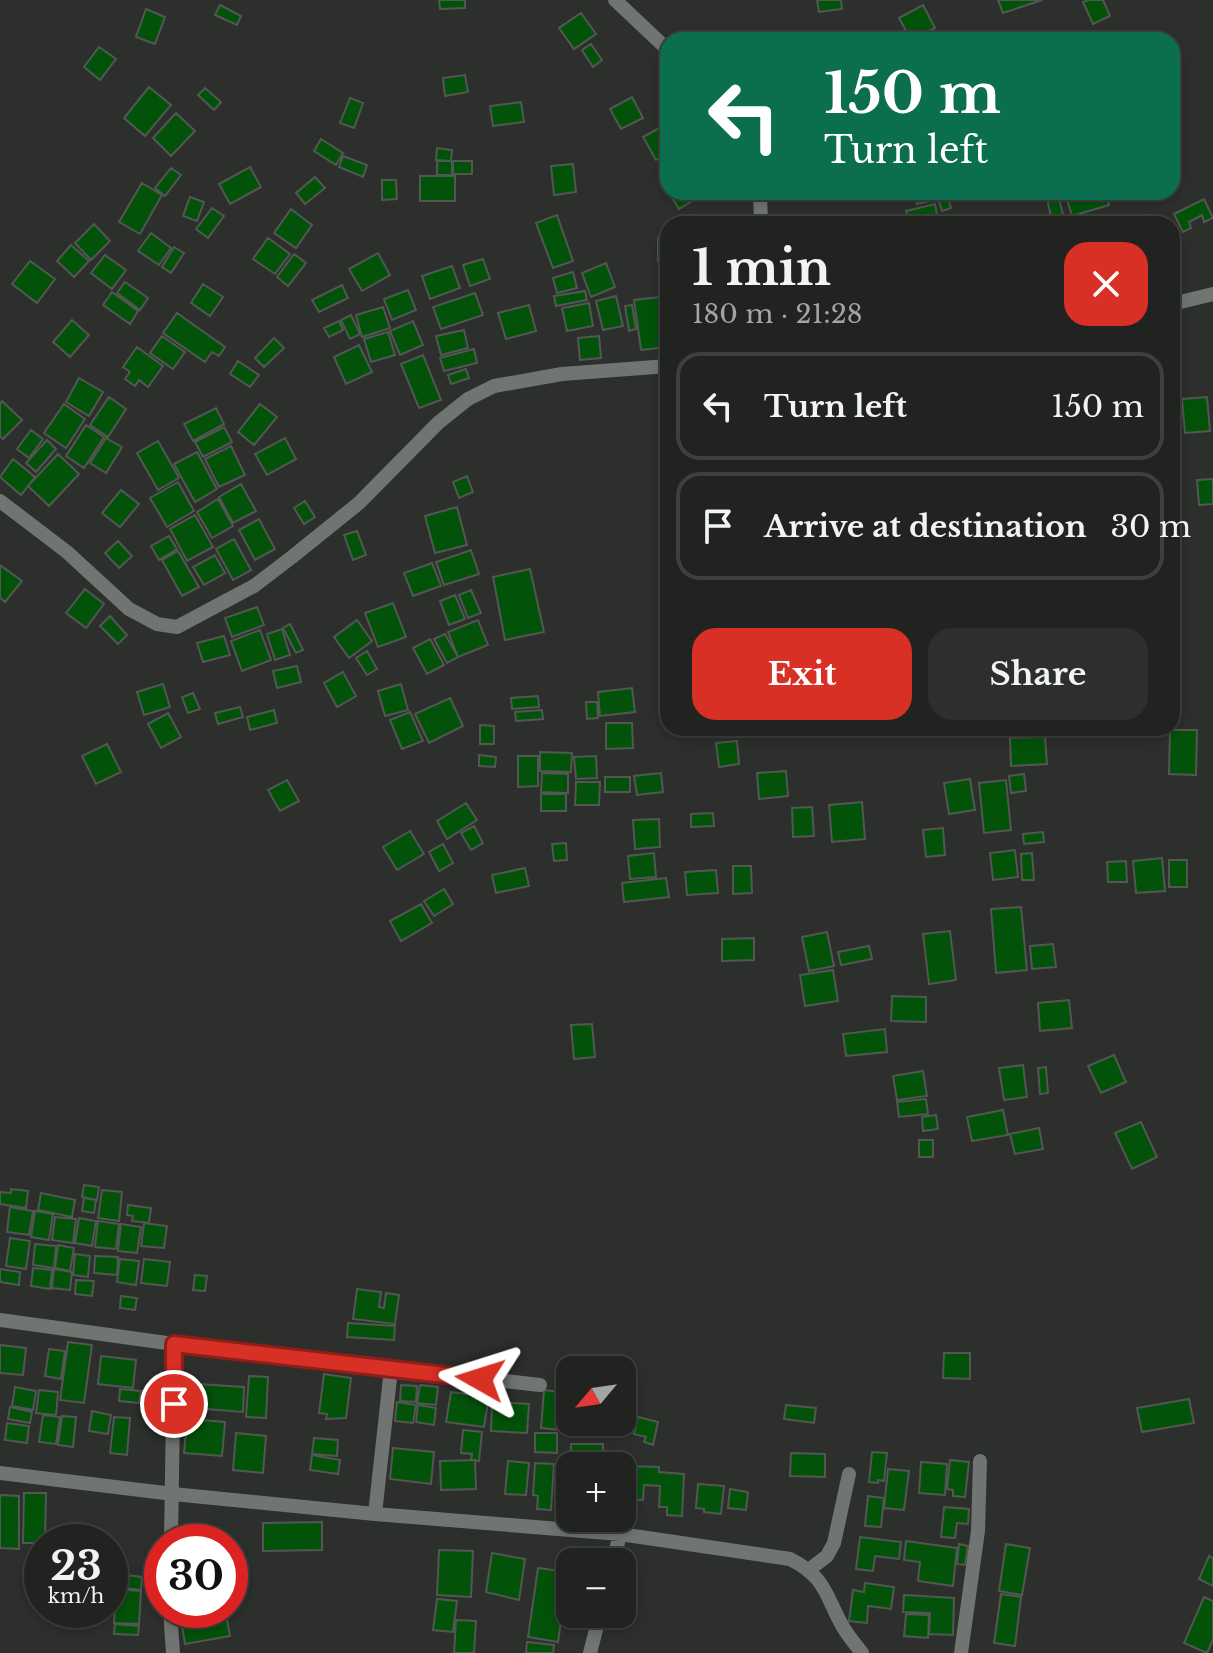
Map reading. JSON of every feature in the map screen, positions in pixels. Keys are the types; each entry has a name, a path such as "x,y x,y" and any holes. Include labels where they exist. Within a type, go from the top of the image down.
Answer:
{"street":[{"path":"615,0 660,42"},
{"path":"1180,302 1213,294"},
{"path":"0,501 67,552 129,609 157,624 177,627 254,586 292,557 359,503 438,423 468,399 494,386 562,374 660,367"},
{"path":"0,1320 174,1344 540,1385"},
{"path":"172,1524 174,1344"},
{"path":"375,1514 391,1369"},
{"path":"961,1653 978,1531 980,1461"},
{"path":"0,1473 375,1514 620,1534 790,1559 810,1569 829,1595 844,1629 862,1653"},
{"path":"810,1569 827,1556 834,1543 849,1474"},
{"path":"616,1548 620,1534"},
{"path":"171,1628 173,1653"},
{"path":"590,1653 596,1628"}],"building":[{"path":"439,0 465,0 465,8 440,9"},
{"path":"817,0 841,0 842,9 819,12"},
{"path":"998,0 1042,0 1003,13"},
{"path":"1103,0 1110,16 1093,24 1083,2"},
{"path":"220,5 241,16 237,25 215,15"},
{"path":"923,5 935,28 927,32 907,32 899,18"},
{"path":"146,9 165,17 155,44 136,37"},
{"path":"581,13 596,34 574,49 559,28"},
{"path":"591,44 602,60 593,67 582,50"},
{"path":"99,47 116,59 100,80 84,67"},
{"path":"465,75 468,92 445,96 443,78"},
{"path":"149,87 171,105 145,136 124,118"},
{"path":"205,88 221,102 214,110 198,95"},
{"path":"632,97 643,118 621,129 610,109"},
{"path":"350,98 363,103 354,128 340,123"},
{"path":"521,102 524,122 493,126 490,106"},
{"path":"176,113 195,131 171,156 153,138"},
{"path":"660,128 660,158 656,160 643,137"},
{"path":"321,139 343,153 336,165 314,151"},
{"path":"437,148 452,150 451,161 436,160"},
{"path":"343,156 367,165 363,177 339,167"},
{"path":"437,161 452,161 452,175 437,175"},
{"path":"453,161 472,161 472,174 453,174"},
{"path":"573,164 576,192 554,195 551,166"},
{"path":"250,167 261,187 230,204 219,184"},
{"path":"171,168 181,175 165,196 155,188"},
{"path":"420,176 455,176 455,201 420,201"},
{"path":"315,177 325,188 305,204 296,193"},
{"path":"382,180 396,180 397,199 382,200"},
{"path":"142,183 162,195 140,234 119,222"},
{"path":"190,197 204,202 197,221 183,216"},
{"path":"1204,199 1213,218 1204,222 1202,215 1189,222 1191,228 1183,232 1180,216 1174,214"},
{"path":"673,200 694,200 679,209"},
{"path":"939,200 948,200 951,208 942,211"},
{"path":"1047,200 1059,200 1063,216 1051,216"},
{"path":"1067,200 1107,200 1109,205 1072,216"},
{"path":"935,204 937,215 908,216 906,211"},
{"path":"212,208 224,216 208,238 196,229"},
{"path":"291,209 312,225 296,248 274,233"},
{"path":"557,215 573,261 553,268 536,223"},
{"path":"94,224 110,241 91,260 75,243"},
{"path":"151,233 171,248 159,265 138,251"},
{"path":"268,238 290,254 275,274 253,259"},
{"path":"658,238 660,238 660,261"},
{"path":"71,245 89,261 74,277 57,261"},
{"path":"174,247 184,253 171,273 162,267"},
{"path":"378,253 390,275 362,291 349,269"},
{"path":"294,254 306,263 288,286 277,277"},
{"path":"105,255 126,270 112,289 91,273"},
{"path":"483,259 490,279 470,286 463,265"},
{"path":"30,261 55,279 37,303 12,284"},
{"path":"606,263 615,287 591,297 582,273"},
{"path":"452,266 460,288 430,299 422,276"},
{"path":"573,272 577,288 557,293 553,278"},
{"path":"125,282 148,298 140,310 117,293"},
{"path":"203,284 223,297 210,316 191,303"},
{"path":"342,285 348,298 319,312 312,300"},
{"path":"408,290 416,310 392,320 384,299"},
{"path":"585,291 587,300 556,306 554,296"},
{"path":"112,292 138,311 130,324 103,305"},
{"path":"475,293 483,315 441,329 433,307"},
{"path":"616,296 623,326 603,330 596,301"},
{"path":"660,297 660,348 641,350 634,300"},
{"path":"589,303 593,326 567,331 562,308"},
{"path":"529,305 536,331 506,339 498,313"},
{"path":"632,305 636,329 629,331 625,306"},
{"path":"383,307 390,328 362,337 356,315"},
{"path":"177,313 225,347 219,356 212,352 205,362 163,333"},
{"path":"351,315 360,334 350,339 341,320"},
{"path":"72,320 89,335 70,357 53,342"},
{"path":"339,321 343,330 329,337 324,328"},
{"path":"413,321 423,345 400,355 390,331"},
{"path":"464,330 468,348 441,355 436,336"},
{"path":"388,332 395,355 371,362 364,339"},
{"path":"162,336 185,352 173,369 150,353"},
{"path":"599,336 601,358 580,360 578,338"},
{"path":"274,338 284,348 264,367 255,358"},
{"path":"359,345 372,372 346,384 334,357"},
{"path":"137,347 163,366 148,387 139,380 135,386 125,379 130,372 123,367"},
{"path":"474,349 477,363 444,371 440,358"},
{"path":"423,355 441,400 419,408 401,364"},
{"path":"238,361 259,375 250,387 230,374"},
{"path":"466,369 469,378 451,384 448,375"},
{"path":"79,378 103,392 89,416 66,402"},
{"path":"109,397 126,409 108,437 90,425"},
{"path":"1207,397 1210,431 1185,433 1182,399"},
{"path":"2,401 22,420 3,439 0,436"},
{"path":"64,404 85,419 66,448 44,433"},
{"path":"260,404 277,417 254,445 238,432"},
{"path":"216,408 224,424 193,441 184,424"},
{"path":"86,425 104,437 84,468 66,456"},
{"path":"224,427 232,442 203,457 195,442"},
{"path":"31,430 43,439 29,458 17,449"},
{"path":"106,438 122,447 106,473 90,463"},
{"path":"285,438 296,459 267,475 255,454"},
{"path":"47,440 56,449 36,472 26,463"},
{"path":"158,441 179,478 158,490 137,453"},
{"path":"231,446 245,475 219,487 205,459"},
{"path":"197,452 217,489 195,502 174,464"},
{"path":"58,454 79,474 49,506 28,486"},
{"path":"13,459 35,477 21,495 0,477"},
{"path":"467,476 473,492 459,498 453,482"},
{"path":"1213,479 1213,504 1199,505 1197,480"},
{"path":"178,482 194,511 167,527 150,498"},
{"path":"241,484 256,511 233,523 219,497"},
{"path":"121,490 139,504 120,527 102,513"},
{"path":"218,499 233,526 212,538 197,512"},
{"path":"305,501 315,517 304,524 294,508"},
{"path":"457,507 467,545 435,553 425,516"},
{"path":"195,515 213,547 187,561 170,529"},
{"path":"259,519 275,549 255,560 239,530"},
{"path":"357,531 366,555 353,560 344,535"},
{"path":"169,536 177,549 159,560 151,546"},
{"path":"234,539 251,570 233,580 216,549"},
{"path":"118,541 132,556 119,568 105,553"},
{"path":"471,550 479,574 444,585 436,562"},
{"path":"178,551 199,587 182,596 162,560"},
{"path":"215,555 225,573 204,585 193,567"},
{"path":"432,563 441,586 413,596 404,573"},
{"path":"0,565 22,581 5,602 0,598"},
{"path":"530,569 544,632 505,640 493,577"},
{"path":"85,589 104,604 86,628 66,613"},
{"path":"471,590 481,613 468,618 459,595"},
{"path":"455,595 465,619 449,625 440,601"},
{"path":"393,603 406,637 378,647 365,613"},
{"path":"257,607 264,625 232,637 225,618"},
{"path":"110,616 127,635 118,644 100,626"},
{"path":"357,620 372,641 349,658 334,637"},
{"path":"478,620 488,645 458,657 448,632"},
{"path":"290,624 303,650 296,653 283,628"},
{"path":"282,629 290,655 275,660 267,634"},
{"path":"260,630 271,660 242,671 231,641"},
{"path":"445,634 458,657 447,663 434,639"},
{"path":"224,636 230,655 203,662 197,643"},
{"path":"430,639 444,665 427,674 413,648"},
{"path":"367,651 377,669 367,675 356,658"},
{"path":"297,666 301,682 277,688 273,671"},
{"path":"343,672 356,696 337,707 324,683"},
{"path":"163,684 170,707 144,715 137,692"},
{"path":"401,684 408,710 385,716 378,691"},
{"path":"632,688 635,712 600,716 598,692"},
{"path":"193,693 200,709 188,713 182,697"},
{"path":"538,696 539,707 512,709 511,698"},
{"path":"450,698 463,726 429,743 415,714"},
{"path":"586,702 597,702 598,718 587,719"},
{"path":"240,707 243,717 218,724 215,713"},
{"path":"274,710 277,723 250,730 247,717"},
{"path":"542,710 543,719 516,721 515,712"},
{"path":"410,712 423,741 402,749 390,720"},
{"path":"168,713 181,737 161,748 148,724"},
{"path":"606,723 632,723 633,748 606,749"},
{"path":"480,725 494,726 494,744 480,744"},
{"path":"1180,730 1197,730 1196,775 1169,774 1170,736 1180,736"},
{"path":"1045,737 1047,764 1011,766 1010,738"},
{"path":"737,741 739,764 719,767 716,743"},
{"path":"107,744 121,772 96,784 82,756"},
{"path":"540,752 572,753 571,772 540,771"},
{"path":"479,755 496,757 495,767 479,766"},
{"path":"518,756 538,756 538,786 518,787"},
{"path":"596,756 597,778 576,779 574,757"},
{"path":"786,771 788,796 759,799 757,773"},
{"path":"542,773 568,774 568,793 541,792"},
{"path":"661,773 663,792 637,795 634,776"},
{"path":"1024,774 1026,791 1011,793 1009,776"},
{"path":"605,777 630,777 630,792 605,792"},
{"path":"970,779 975,810 949,814 944,783"},
{"path":"287,780 299,801 280,811 268,790"},
{"path":"1006,780 1011,830 984,833 979,783"},
{"path":"576,782 600,782 599,805 575,805"},
{"path":"541,794 566,794 566,811 541,811"},
{"path":"862,802 865,839 832,842 829,805"},
{"path":"466,803 477,820 447,839 437,821"},
{"path":"812,807 814,836 793,837 792,808"},
{"path":"713,813 714,826 691,827 691,814"},
{"path":"659,819 660,847 635,849 633,820"},
{"path":"474,826 483,843 471,850 461,833"},
{"path":"943,828 945,855 926,857 923,830"},
{"path":"410,831 424,854 397,870 383,847"},
{"path":"1043,832 1044,842 1024,844 1023,834"},
{"path":"566,843 567,860 554,861 552,844"},
{"path":"443,844 453,863 439,871 429,852"},
{"path":"1015,850 1018,877 993,880 990,853"},
{"path":"654,853 656,877 630,879 628,856"},
{"path":"1032,853 1034,880 1022,880 1021,854"},
{"path":"1162,858 1165,891 1136,893 1133,861"},
{"path":"1169,860 1187,860 1187,887 1169,887"},
{"path":"1126,861 1127,882 1108,882 1107,862"},
{"path":"733,866 751,866 752,893 733,894"},
{"path":"525,868 529,886 496,893 492,875"},
{"path":"716,870 718,893 687,895 685,872"},
{"path":"666,878 669,897 624,902 622,883"},
{"path":"444,889 453,904 434,916 424,901"},
{"path":"421,904 432,923 401,941 390,921"},
{"path":"1021,907 1027,970 996,973 991,909"},
{"path":"950,931 956,980 929,984 923,934"},
{"path":"827,932 834,966 809,971 802,937"},
{"path":"754,938 754,960 722,961 722,939"},
{"path":"1053,944 1056,967 1032,969 1030,946"},
{"path":"869,946 872,959 841,965 838,952"},
{"path":"833,970 838,1001 805,1006 800,975"},
{"path":"892,996 926,997 926,1022 891,1021"},
{"path":"1069,1000 1072,1028 1040,1031 1038,1003"},
{"path":"592,1024 595,1057 574,1059 571,1025"},
{"path":"885,1029 887,1052 846,1056 843,1034"},
{"path":"1114,1055 1126,1082 1101,1093 1088,1066"},
{"path":"1023,1065 1027,1097 1004,1100 999,1068"},
{"path":"1046,1067 1048,1093 1040,1094 1038,1068"},
{"path":"923,1071 927,1096 897,1100 893,1076"},
{"path":"926,1099 928,1114 899,1117 897,1102"},
{"path":"1003,1110 1008,1135 972,1141 967,1117"},
{"path":"936,1115 938,1129 923,1131 922,1117"},
{"path":"1141,1122 1157,1157 1132,1169 1115,1133"},
{"path":"1039,1128 1043,1149 1015,1154 1010,1134"},
{"path":"919,1140 933,1140 933,1157 919,1157"},
{"path":"84,1185 99,1187 97,1200 82,1197"},
{"path":"11,1189 28,1191 26,1208 0,1204 0,1192 11,1193"},
{"path":"102,1190 122,1192 119,1221 98,1218"},
{"path":"41,1193 75,1200 72,1217 38,1210"},
{"path":"84,1198 96,1200 94,1213 82,1211"},
{"path":"128,1205 151,1208 149,1223 132,1221 133,1216 127,1215"},
{"path":"10,1207 33,1211 29,1235 7,1232"},
{"path":"35,1211 53,1214 49,1240 31,1237"},
{"path":"55,1217 76,1219 73,1243 52,1240"},
{"path":"79,1218 96,1221 92,1246 75,1243"},
{"path":"98,1221 119,1224 116,1249 95,1247"},
{"path":"144,1223 167,1226 164,1248 141,1246"},
{"path":"121,1224 141,1227 137,1253 118,1251"},
{"path":"10,1238 30,1241 26,1269 6,1266"},
{"path":"35,1244 56,1246 54,1268 33,1265"},
{"path":"58,1245 74,1248 70,1271 55,1268"},
{"path":"75,1254 90,1256 88,1277 73,1275"},
{"path":"95,1256 118,1257 117,1275 94,1273"},
{"path":"120,1259 139,1261 136,1285 117,1282"},
{"path":"144,1259 170,1262 167,1286 141,1283"},
{"path":"33,1268 52,1270 50,1289 31,1286"},
{"path":"0,1269 20,1272 19,1285 0,1282"},
{"path":"54,1269 72,1272 70,1290 52,1288"},
{"path":"195,1275 207,1276 205,1291 193,1290"},
{"path":"76,1280 94,1281 92,1296 75,1294"},
{"path":"357,1289 381,1292 379,1307 384,1308 386,1293 399,1295 395,1324 353,1319"},
{"path":"121,1296 137,1298 135,1310 120,1308"},
{"path":"348,1323 395,1326 394,1340 347,1337"},
{"path":"68,1342 92,1345 84,1403 60,1400"},
{"path":"0,1345 26,1348 23,1375 0,1373"},
{"path":"49,1349 65,1351 61,1379 45,1376"},
{"path":"944,1353 970,1353 970,1379 943,1378"},
{"path":"101,1356 136,1360 133,1388 98,1384"},
{"path":"324,1374 351,1378 346,1418 326,1419 327,1414 319,1413"},
{"path":"249,1376 268,1377 266,1418 246,1417"},
{"path":"183,1383 244,1387 243,1412 181,1407"},
{"path":"401,1385 417,1386 416,1402 400,1401"},
{"path":"420,1385 438,1387 436,1405 417,1403"},
{"path":"15,1387 36,1391 33,1410 12,1406"},
{"path":"120,1389 141,1391 139,1403 119,1401"},
{"path":"39,1390 58,1392 56,1415 36,1413"},
{"path":"544,1390 556,1391 556,1430 541,1428"},
{"path":"451,1392 489,1397 484,1427 446,1422"},
{"path":"1189,1399 1194,1423 1142,1432 1137,1408"},
{"path":"397,1402 416,1405 413,1423 395,1421"},
{"path":"492,1402 529,1404 527,1433 491,1431"},
{"path":"418,1405 436,1408 434,1425 416,1422"},
{"path":"786,1405 816,1408 814,1423 784,1419"},
{"path":"10,1407 32,1412 30,1423 8,1419"},
{"path":"92,1411 111,1415 108,1434 89,1431"},
{"path":"43,1415 60,1417 56,1444 39,1442"},
{"path":"62,1416 76,1417 73,1447 58,1445"},
{"path":"114,1417 130,1418 127,1455 110,1453"},
{"path":"638,1417 658,1422 653,1445 644,1442 646,1437 636,1434"},
{"path":"187,1419 225,1422 222,1456 184,1453"},
{"path":"7,1423 29,1426 27,1443 5,1440"},
{"path":"463,1430 482,1432 479,1461 471,1460 472,1454 461,1453"},
{"path":"236,1433 266,1436 263,1473 233,1470"},
{"path":"535,1433 556,1433 556,1453 535,1452"},
{"path":"314,1438 338,1440 337,1456 312,1454"},
{"path":"571,1444 603,1444 603,1452 571,1452"},
{"path":"393,1448 434,1452 431,1484 390,1479"},
{"path":"872,1452 887,1453 884,1481 878,1480 878,1483 869,1482"},
{"path":"791,1453 825,1454 825,1477 790,1476"},
{"path":"312,1455 340,1460 338,1474 310,1470"},
{"path":"475,1460 476,1489 441,1490 440,1461"},
{"path":"950,1460 969,1462 965,1497 953,1496 953,1490 947,1489"},
{"path":"508,1461 529,1463 526,1495 505,1494"},
{"path":"921,1462 947,1464 945,1495 919,1493"},
{"path":"535,1463 554,1464 551,1510 537,1509 538,1496 533,1495"},
{"path":"636,1466 659,1467 659,1472 684,1474 682,1516 667,1515 667,1507 659,1507 660,1486 644,1485 643,1500 636,1500"},
{"path":"888,1469 909,1471 904,1510 884,1508"},
{"path":"698,1484 724,1486 721,1514 696,1508"},
{"path":"730,1489 748,1492 746,1510 728,1508"},
{"path":"24,1493 46,1493 45,1524 24,1524 23,1543"},
{"path":"0,1495 19,1496 19,1549 0,1548"},
{"path":"868,1496 884,1498 881,1527 865,1526"},
{"path":"944,1507 969,1509 968,1524 957,1523 955,1538 941,1537"},
{"path":"322,1522 322,1550 263,1551 263,1523"},
{"path":"860,1537 901,1542 899,1559 875,1556 873,1571 856,1569"},
{"path":"906,1541 957,1548 953,1586 918,1581 920,1562 904,1560"},
{"path":"959,1544 968,1546 965,1565 957,1564"},
{"path":"1006,1544 1030,1548 1022,1595 999,1591"},
{"path":"439,1550 473,1551 471,1597 437,1595"},
{"path":"492,1553 525,1559 519,1600 486,1592"},
{"path":"1209,1556 1213,1558 1213,1586 1199,1579"},
{"path":"538,1568 556,1570 558,1642 528,1637"},
{"path":"128,1575 142,1577 141,1590 128,1588"},
{"path":"865,1583 894,1587 891,1609 868,1606 867,1623 849,1621 853,1590 864,1592"},
{"path":"128,1590 141,1591 139,1624 128,1624"},
{"path":"1001,1594 1021,1597 1015,1646 994,1643"},
{"path":"904,1595 954,1598 953,1635 929,1634 930,1613 903,1612"},
{"path":"1204,1597 1213,1601 1213,1640 1207,1653 1184,1643"},
{"path":"437,1599 457,1601 453,1632 433,1630"},
{"path":"906,1614 929,1615 928,1638 904,1636"},
{"path":"456,1620 476,1621 474,1653 454,1653"},
{"path":"139,1626 138,1635 114,1634 115,1628"},
{"path":"182,1628 228,1628 230,1636 185,1644"},
{"path":"527,1642 554,1645 553,1653 526,1653"}],"route":[{"path":"174,1404 174,1344 480,1379"}]}
